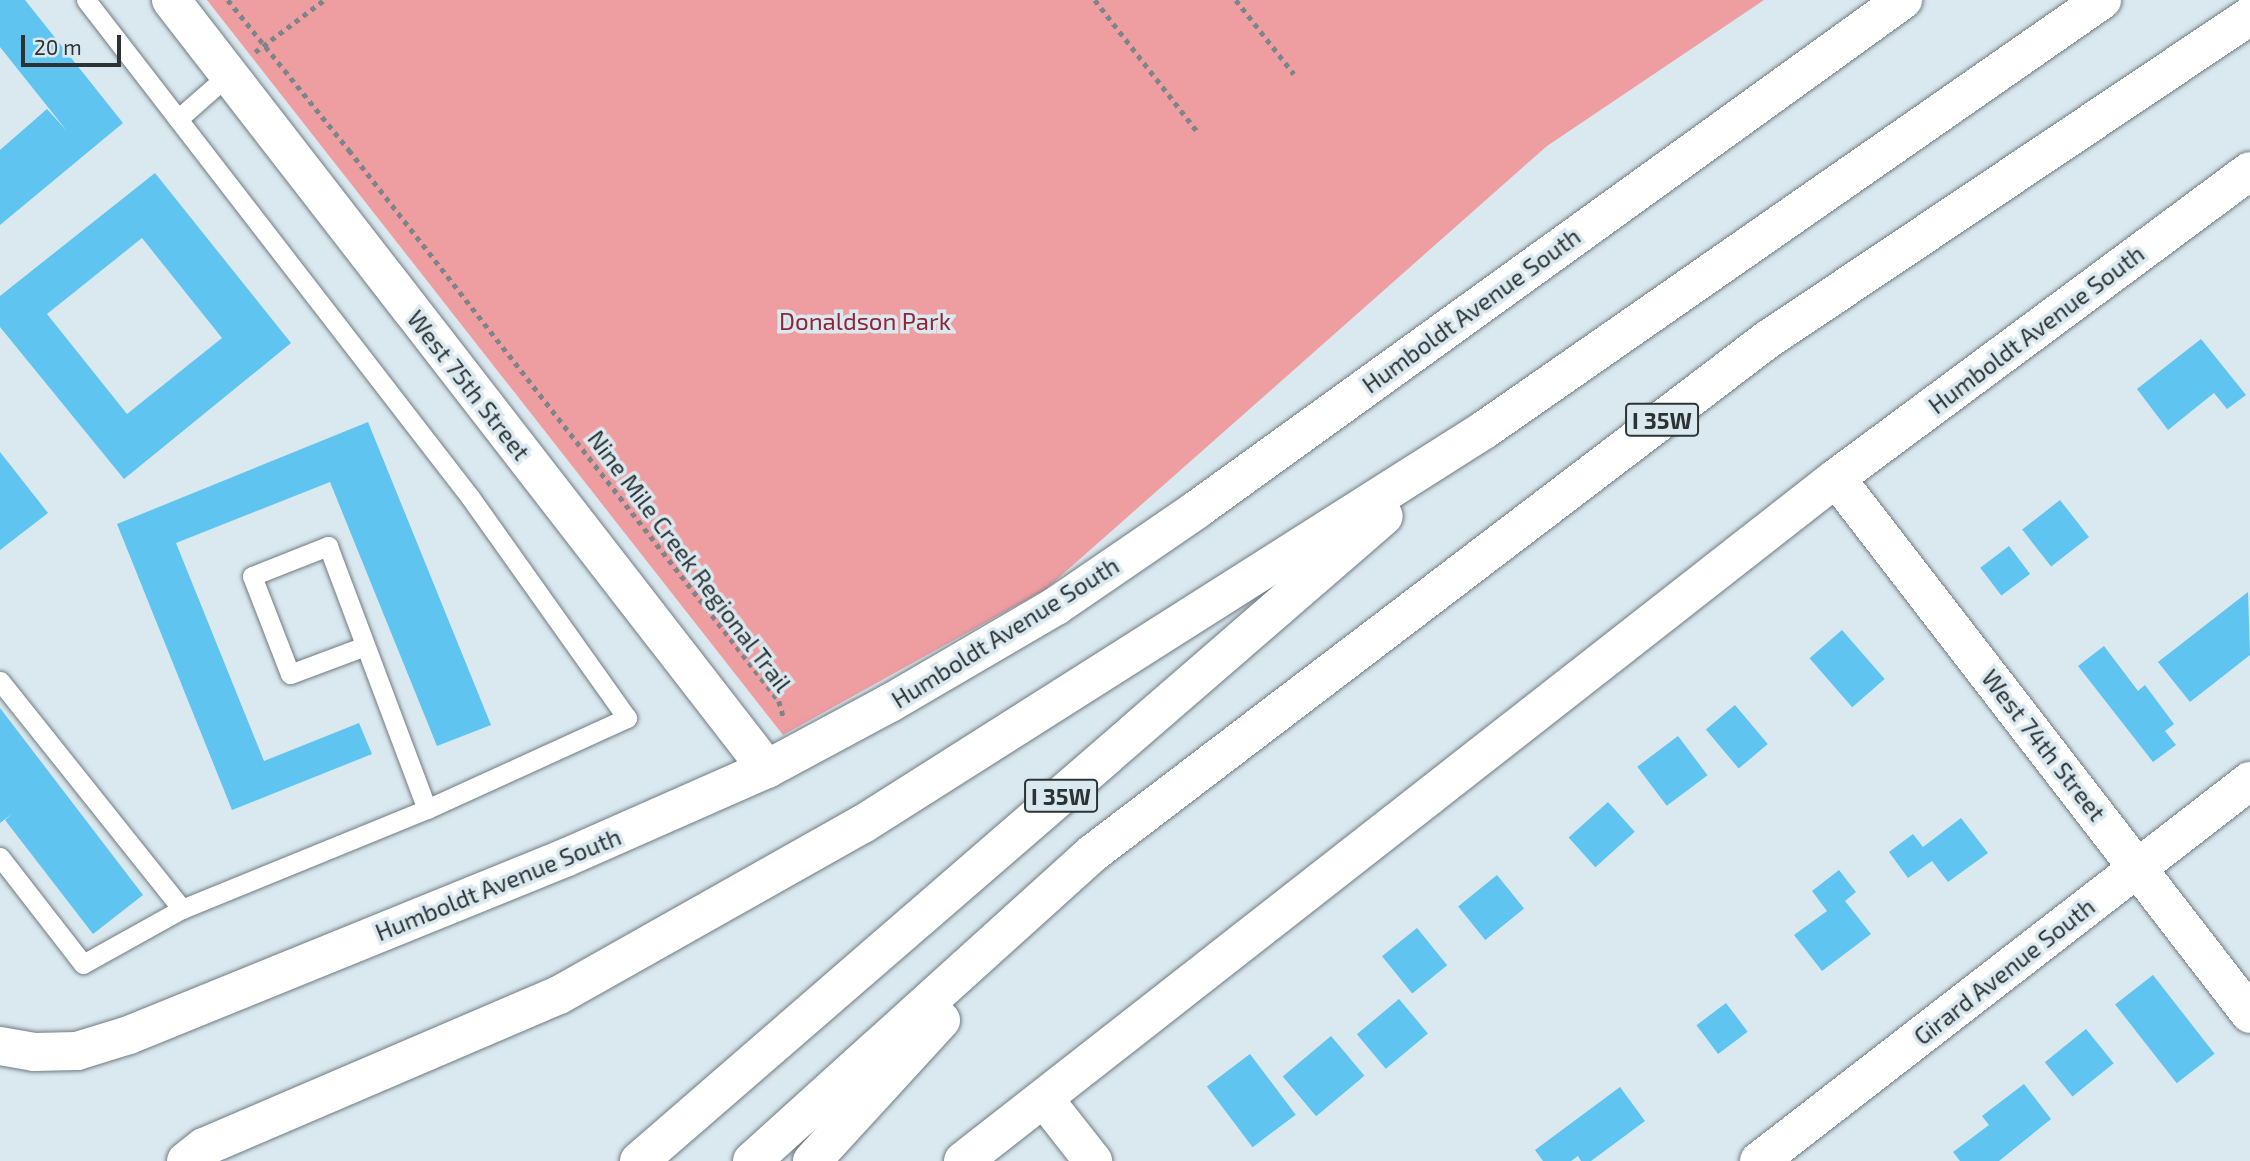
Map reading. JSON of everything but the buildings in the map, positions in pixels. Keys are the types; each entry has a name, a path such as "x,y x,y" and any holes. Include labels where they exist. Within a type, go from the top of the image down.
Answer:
{"main road":[{"name":"West 75th Street","path":"171,0 780,762"},
{"name":"Humboldt Avenue South","path":"0,1046 34,1052 77,1051 129,1035 565,858 780,762 890,703 1056,606 1196,510 1902,0"},
{"name":"I 35W","path":"639,1161 1484,430 2102,0"},
{"name":"I 35W","path":"752,1161 1093,853 1767,340 2250,16"},
{"name":"Humboldt Avenue South","path":"963,1161 1045,1100 1836,478 2250,171"},
{"path":"186,1161 204,1147 559,995 863,824 1484,430"},
{"name":"West 74th Street","path":"1836,478 2250,1014"},
{"name":"Girard Avenue South","path":"1759,1161 2250,781"},
{"path":"812,1161 1093,853"},
{"path":"1045,1100 1093,1161"}],"lane":[{"path":"0,857 83,964 182,909 427,810 627,718 470,497 86,0"},
{"path":"178,119 229,74"},
{"path":"365,646 290,674 252,576 328,546 427,810"},
{"path":"0,681 182,909"}],"path":[{"name":"Nine Mile Creek Regional Trail","path":"228,0 349,150 779,701 780,762"},
{"path":"229,74 262,45 324,0"},
{"path":"1096,0 1197,131"},
{"path":"1237,0 1294,74"}],"green space":[{"name":"Donaldson Park","path":"207,0 1764,0 1547,146 1046,589 783,735"}]}
